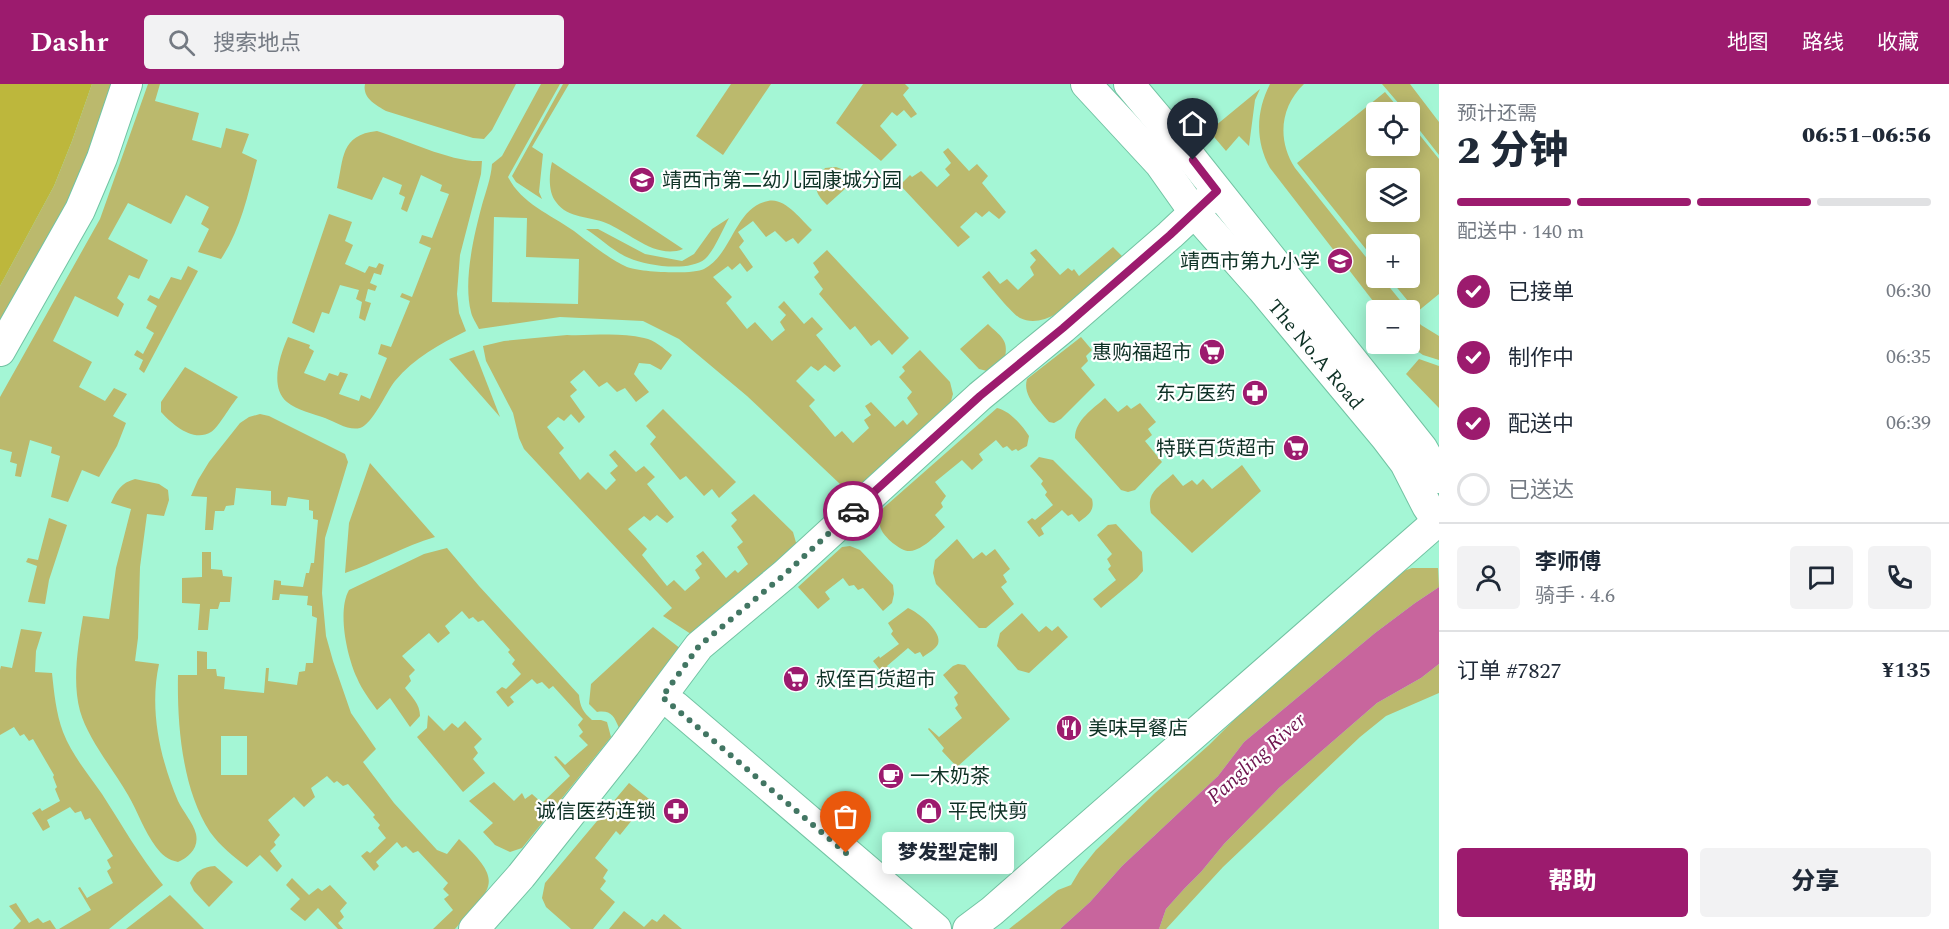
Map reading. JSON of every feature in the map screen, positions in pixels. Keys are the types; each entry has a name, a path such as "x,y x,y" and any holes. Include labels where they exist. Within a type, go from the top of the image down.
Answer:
{"street":[{"path":"0,351 81,210 102,158 127,84"},
{"name":"The No.A Road","path":"1086,84 1160,164 1194,212 1262,289 1386,438 1405,463 1438,522"},
{"name":"The No.A Road","path":"1130,84 1422,448 1439,477"},
{"path":"474,929 521,876 662,697 699,646 784,575 980,396 1063,328 1217,191"},
{"path":"968,929 992,911 1438,522"},
{"path":"662,697 936,929"}],"shaded area":[{"path":"0,84 92,84 54,186 0,286"},
{"path":"92,84 116,84 85,172 0,329 0,286 54,186"},
{"path":"148,84 160,84 155,101 199,113 192,140 221,148 226,128 249,134 242,153 257,160 239,223 221,259 198,252 209,229 201,224 209,207 186,195 171,224 128,203 108,239 148,260 139,279 129,275 117,298 124,304 118,317 75,296 53,341 92,362 79,387 105,401 114,388 127,394 113,416 126,423 117,446 99,477 82,470 68,502 51,497 60,456 51,453 52,447 30,440 21,477 15,476 17,464 10,462 12,452 0,449 0,397 100,219"},
{"path":"365,84 516,84 492,130 484,139 473,138 386,111 374,104 368,97"},
{"path":"541,84 560,84 508,177 521,194 537,208 614,260 633,269 678,272 704,269 721,253 748,212 768,201 780,202 798,215 812,230 798,244 793,238 786,242 775,231 766,237 753,221 738,232 744,241 739,247 753,267 747,272 740,263 732,270 728,266 713,277 732,297 726,303 747,329 755,322 772,341 785,330 780,322 786,315 778,307 784,301 804,324 812,317 823,329 816,335 841,366 834,372 825,365 818,371 811,366 796,381 815,400 809,406 835,437 842,431 853,443 869,428 864,420 871,415 865,406 871,402 895,427 903,420 907,425 918,414 907,398 912,392 899,377 905,371 902,367 920,350 950,382 953,394 949,408 861,487 850,489 840,484 747,396 679,339 643,321 560,317 479,329 469,300 470,258 492,164 502,156","holes":["494,217 527,218 526,257 579,259 578,304 492,302"]},
{"path":"563,84 569,84 532,147 543,154 539,192 542,199 516,182 512,176"},
{"path":"731,84 771,84 723,155 696,136"},
{"path":"863,84 905,84 909,88 903,95 917,114 911,118 904,110 897,116 892,112 880,126 897,145 881,161 836,123"},
{"path":"1270,84 1304,84 1296,93 1286,113 1284,135 1289,157 1295,168 1366,257 1366,288 1390,288 1400,300 1372,300 1270,168 1262,147 1259,126 1265,94"},
{"path":"1382,84 1410,84 1439,122 1439,155 1420,131 1420,102 1397,102"},
{"path":"1260,89 1255,100 1249,146 1239,136 1226,151 1209,131"},
{"path":"1385,92 1394,102 1373,102"},
{"path":"1366,107 1366,156 1420,156 1420,135 1439,159 1439,294 1420,310 1420,300 1407,300 1397,288 1420,288 1420,234 1366,234 1366,249 1297,163"},
{"path":"377,131 444,155 470,161 482,161 481,174 460,255 457,294 459,313 466,331 437,346 410,365 395,381 370,421 356,429 342,426 291,405 282,396 277,380 282,353 288,337 310,345 309,348 314,351 304,373 325,381 329,373 338,376 340,372 348,374 339,394 359,401 361,395 370,399 387,358 378,354 381,344 391,347 410,301 400,297 402,293 412,297 431,248 419,243 422,235 432,238 449,194 440,191 442,185 421,175 407,212 401,209 405,197 399,194 402,185 383,177 372,200 337,188 343,158 350,143 365,133"},
{"path":"948,148 969,171 977,164 988,176 982,183 1006,212 999,219 989,211 982,217 976,212 960,227 970,237 958,247 900,185 910,175 912,177 921,171 937,187 950,175 945,169 951,163 943,152"},
{"path":"552,162 683,249 663,251 653,248 606,223 567,211 553,198 550,188"},
{"path":"836,167 847,171 855,180 827,205 817,192 818,178 825,168"},
{"path":"329,214 352,222 345,241 353,245 345,264 365,273 369,266 376,268 379,263 384,265 381,275 374,273 370,283 377,286 375,291 368,289 365,301 371,303 365,321 359,318 362,302 356,299 359,290 340,285 329,314 322,312 314,333 292,323"},
{"path":"729,218 705,259 679,267 657,265 629,258 612,249 586,229 598,229 645,254 682,261 694,254 712,229"},
{"path":"1113,247 1122,256 1076,301 1047,318 1033,321 1020,318 982,277 989,271 1000,284 1007,279 1018,290 1034,275 1030,267 1036,260 1030,253 1036,249 1060,275 1068,268 1072,271 1074,269 1079,276"},
{"path":"827,250 909,338 892,355 879,340 871,346 855,326 850,330 819,294 823,289 814,277 819,272 813,263"},
{"path":"188,266 198,271 144,373 139,369 143,360 134,355 137,350 143,354 154,333 146,328 157,306 147,300 150,295 159,299 171,277 181,280"},
{"path":"988,324 1005,342 1006,352 1005,358 987,371 979,369 960,349"},
{"path":"1420,324 1439,336 1439,360 1420,353"},
{"path":"567,335 634,336 652,341 672,355 661,370 650,364 639,363 634,374 649,392 636,402 625,388 617,392 607,382 599,387 584,370 570,382 577,390 570,396 585,417 579,423 571,414 564,421 558,417 547,427 564,448 559,453 580,480 588,472 606,490 616,480 610,473 618,466 609,455 615,450 636,472 644,466 655,477 647,484 674,517 667,523 657,515 650,521 644,516 628,529 647,549 642,555 667,586 674,580 685,591 700,578 695,570 702,564 696,556 703,551 726,578 735,570 738,573 748,564 737,547 743,542 731,526 737,520 731,513 754,494 793,532 797,546 694,636 663,616 672,608 524,449 513,413 486,361 483,346 504,341"},
{"path":"1081,337 1092,350 1086,356 1088,361 1081,368 1095,385 1061,419 1054,423 1049,422 1029,397 1027,379"},
{"path":"474,350 500,417 449,359"},
{"path":"1419,359 1439,366 1439,408 1406,374"},
{"path":"185,367 238,397 214,429 204,435 183,431 161,412 161,402"},
{"path":"1105,398 1118,412 1127,405 1131,409 1140,403 1156,422 1148,429 1152,435 1145,441 1162,462 1135,490 1128,492 1121,490 1075,438 1081,420"},
{"path":"997,408 1011,415 1023,427 1029,436 1027,446 1018,451 1016,449 1012,451 1007,446 1003,448 996,440 979,454 983,460 972,470 962,460 935,482 946,496 941,503 943,507 935,515 945,527 929,542 915,550 906,551 893,543 880,527 881,510"},
{"path":"663,409 736,482 719,498 712,489 704,496 686,476 680,480 650,444 656,437 646,426"},
{"path":"260,414 269,416 345,454 348,462 325,538 322,593 326,636 351,713 376,749 363,762 394,803 437,850 447,854 459,839 474,854 488,875 485,893 455,929 433,929 453,910 444,899 449,895 443,889 448,883 418,851 413,853 406,846 402,848 397,842 376,862 379,866 374,871 361,856 367,851 370,853 386,838 378,828 380,825 373,817 375,815 348,784 343,786 337,781 334,783 327,776 311,788 315,797 304,807 294,797 268,820 280,835 274,842 276,845 270,851 282,866 277,872 260,855 247,867 232,855 210,832 193,796 180,735 178,675 197,675 197,651 207,652 207,669 216,669 217,676 225,677 224,689 264,693 266,668 269,668 268,681 297,685 299,672 305,671 306,663 313,663 317,618 312,616 312,606 307,605 308,596 280,594 279,600 272,600 274,580 281,581 281,585 303,587 306,573 309,573 311,563 314,563 318,520 313,519 313,511 309,510 309,500 288,497 286,506 271,505 271,491 236,488 234,505 226,506 224,511 215,511 213,530 205,530 207,497 191,496 209,462 240,423","holes":["221,736 247,736 247,775 221,775"]},
{"path":"1039,457 1053,460 1092,499 1093,503 1090,512 1079,522 1072,514 1068,516 1062,510 1041,528 1044,534 1039,537 1027,522 1032,518 1035,520 1053,505 1045,495 1047,492 1041,484 1043,481 1030,466"},
{"path":"370,463 435,537 345,573 349,523"},
{"path":"1242,465 1261,491 1192,553 1151,513 1152,495 1173,474 1183,486 1192,480 1197,485 1203,479 1212,489"},
{"path":"135,479 159,484 168,490 169,500 164,516 147,514 140,567 135,661 159,664 155,699 161,751 178,801 196,834 195,848 178,862 171,860 158,850 128,795 101,754 84,722 76,688 83,616 109,619 116,568 131,509 111,503 120,488"},
{"path":"49,518 67,525 49,580 45,604 28,602 37,566 26,562 28,558 38,560"},
{"path":"1116,524 1142,552 1143,571 1101,608 1093,599 1116,580 1108,569 1111,566 1107,559 1112,554 1097,535 1108,525"},
{"path":"957,539 973,559 982,552 986,556 995,549 1010,569 1003,575 1007,582 1001,587 1014,604 986,628 979,628 936,584 933,573 935,560"},
{"path":"850,546 860,550 893,585 892,603 883,611 863,588 858,590 854,585 849,586 843,578 825,592 830,599 818,609 798,587 842,547"},
{"path":"447,548 579,695 581,706 586,714 592,720 607,722 611,737 522,848 510,852 495,845 483,832 493,823 469,801 494,782 514,801 522,793 525,799 532,794 542,803 570,776 554,757 556,756 565,765 588,745 579,736 583,732 578,725 583,719 553,686 549,689 542,682 537,684 532,679 510,697 514,702 508,707 496,692 502,687 506,689 521,674 512,664 515,660 508,652 510,650 483,620 478,622 473,617 469,619 462,611 445,626 450,633 438,643 429,633 402,656 415,670 409,676 411,681 405,688 420,712 420,716 410,727 390,698 377,710 359,682 347,646 344,610 349,590 424,554"},
{"path":"202,552 211,552 211,569 222,570 223,576 232,577 230,602 220,602 218,609 210,609 208,630 198,630 200,604 182,603 182,578 202,577"},
{"path":"1412,568 1438,568 1439,587 1375,633 1244,742 1218,776 1122,866 1090,902 1060,929 1009,929 1058,890 1071,885 1096,850 1241,713 1398,573"},
{"path":"908,608 933,628 939,639 938,644 923,657 920,652 915,654 908,648 887,666 890,671 885,676 873,661 899,644 891,634 893,631 888,623"},
{"path":"1022,613 1039,632 1046,626 1052,631 1058,626 1068,637 1029,673 1018,670 997,646 1000,633"},
{"path":"653,627 681,649 619,728 611,715 606,712 597,712 589,704 591,684"},
{"path":"21,629 42,632 36,651 35,672 52,673 57,710 67,740 163,885 109,929 59,929 91,910 78,888 80,887 87,898 113,883 107,871 111,868 107,860 113,856 90,818 85,820 81,811 75,813 70,807 47,820 50,827 43,831 32,813 40,808 42,811 60,801 55,789 57,787 54,775 33,739 29,741 24,734 20,736 14,727 0,735 0,670 1,666 12,668"},
{"path":"958,664 965,665 1010,719 957,767 942,751 944,748 928,729 939,737 962,718 955,708 958,705 954,697 958,693 943,675"},
{"path":"1439,664 1439,693 1386,716 1360,737 1223,867 1166,929 1159,929 1166,909 1224,844 1279,788 1377,703 1421,678"},
{"path":"428,715 444,731 452,723 458,728 465,721 482,739 474,747 478,753 473,759 485,773 463,792 417,737 427,728"},
{"path":"629,783 649,799 620,835 616,831 595,858 608,870 603,878 606,881 600,889 615,902 593,929 571,929 546,907 542,898 545,883"},
{"path":"215,866 233,882 209,907 194,891 190,883 200,870"},
{"path":"292,878 309,895 318,888 322,891 330,885 347,903 340,911 344,917 338,923 343,929 338,929 318,908 305,921 290,909 300,899 286,885"},
{"path":"170,895 204,929 126,929"},
{"path":"16,903 29,923 38,918 43,923 50,920 56,929 13,929 21,921 9,906"},
{"path":"624,911 644,927 652,919 657,922 664,914 682,929 609,929"}],"water":[{"name":"Pangling River","path":"1439,587 1439,664 1421,678 1377,703 1279,788 1224,844 1166,909 1159,929 1060,929 1090,902 1122,866 1218,776 1244,742 1375,633"}],"way so far":[{"path":"846,853 662,697 699,646 784,575 853,511"}],"place":[{"name":"靖西市第二幼儿园康城分园","path":"642,180"},
{"name":"靖西市第九小学","path":"1340,261"},
{"name":"惠购福超市","path":"1212,352"},
{"name":"东方医药","path":"1255,393"},
{"name":"特联百货超市","path":"1296,448"},
{"name":"叔侄百货超市","path":"796,679"},
{"name":"美味早餐店","path":"1069,728"},
{"name":"一木奶茶","path":"891,776"},
{"name":"诚信医药连锁","path":"676,811"},
{"name":"平民快剪","path":"929,811"},
{"name":"梦发型定制","path":"846,853"}],"route":[{"path":"853,511 980,396 1063,328 1217,191 1193,160"}]}
